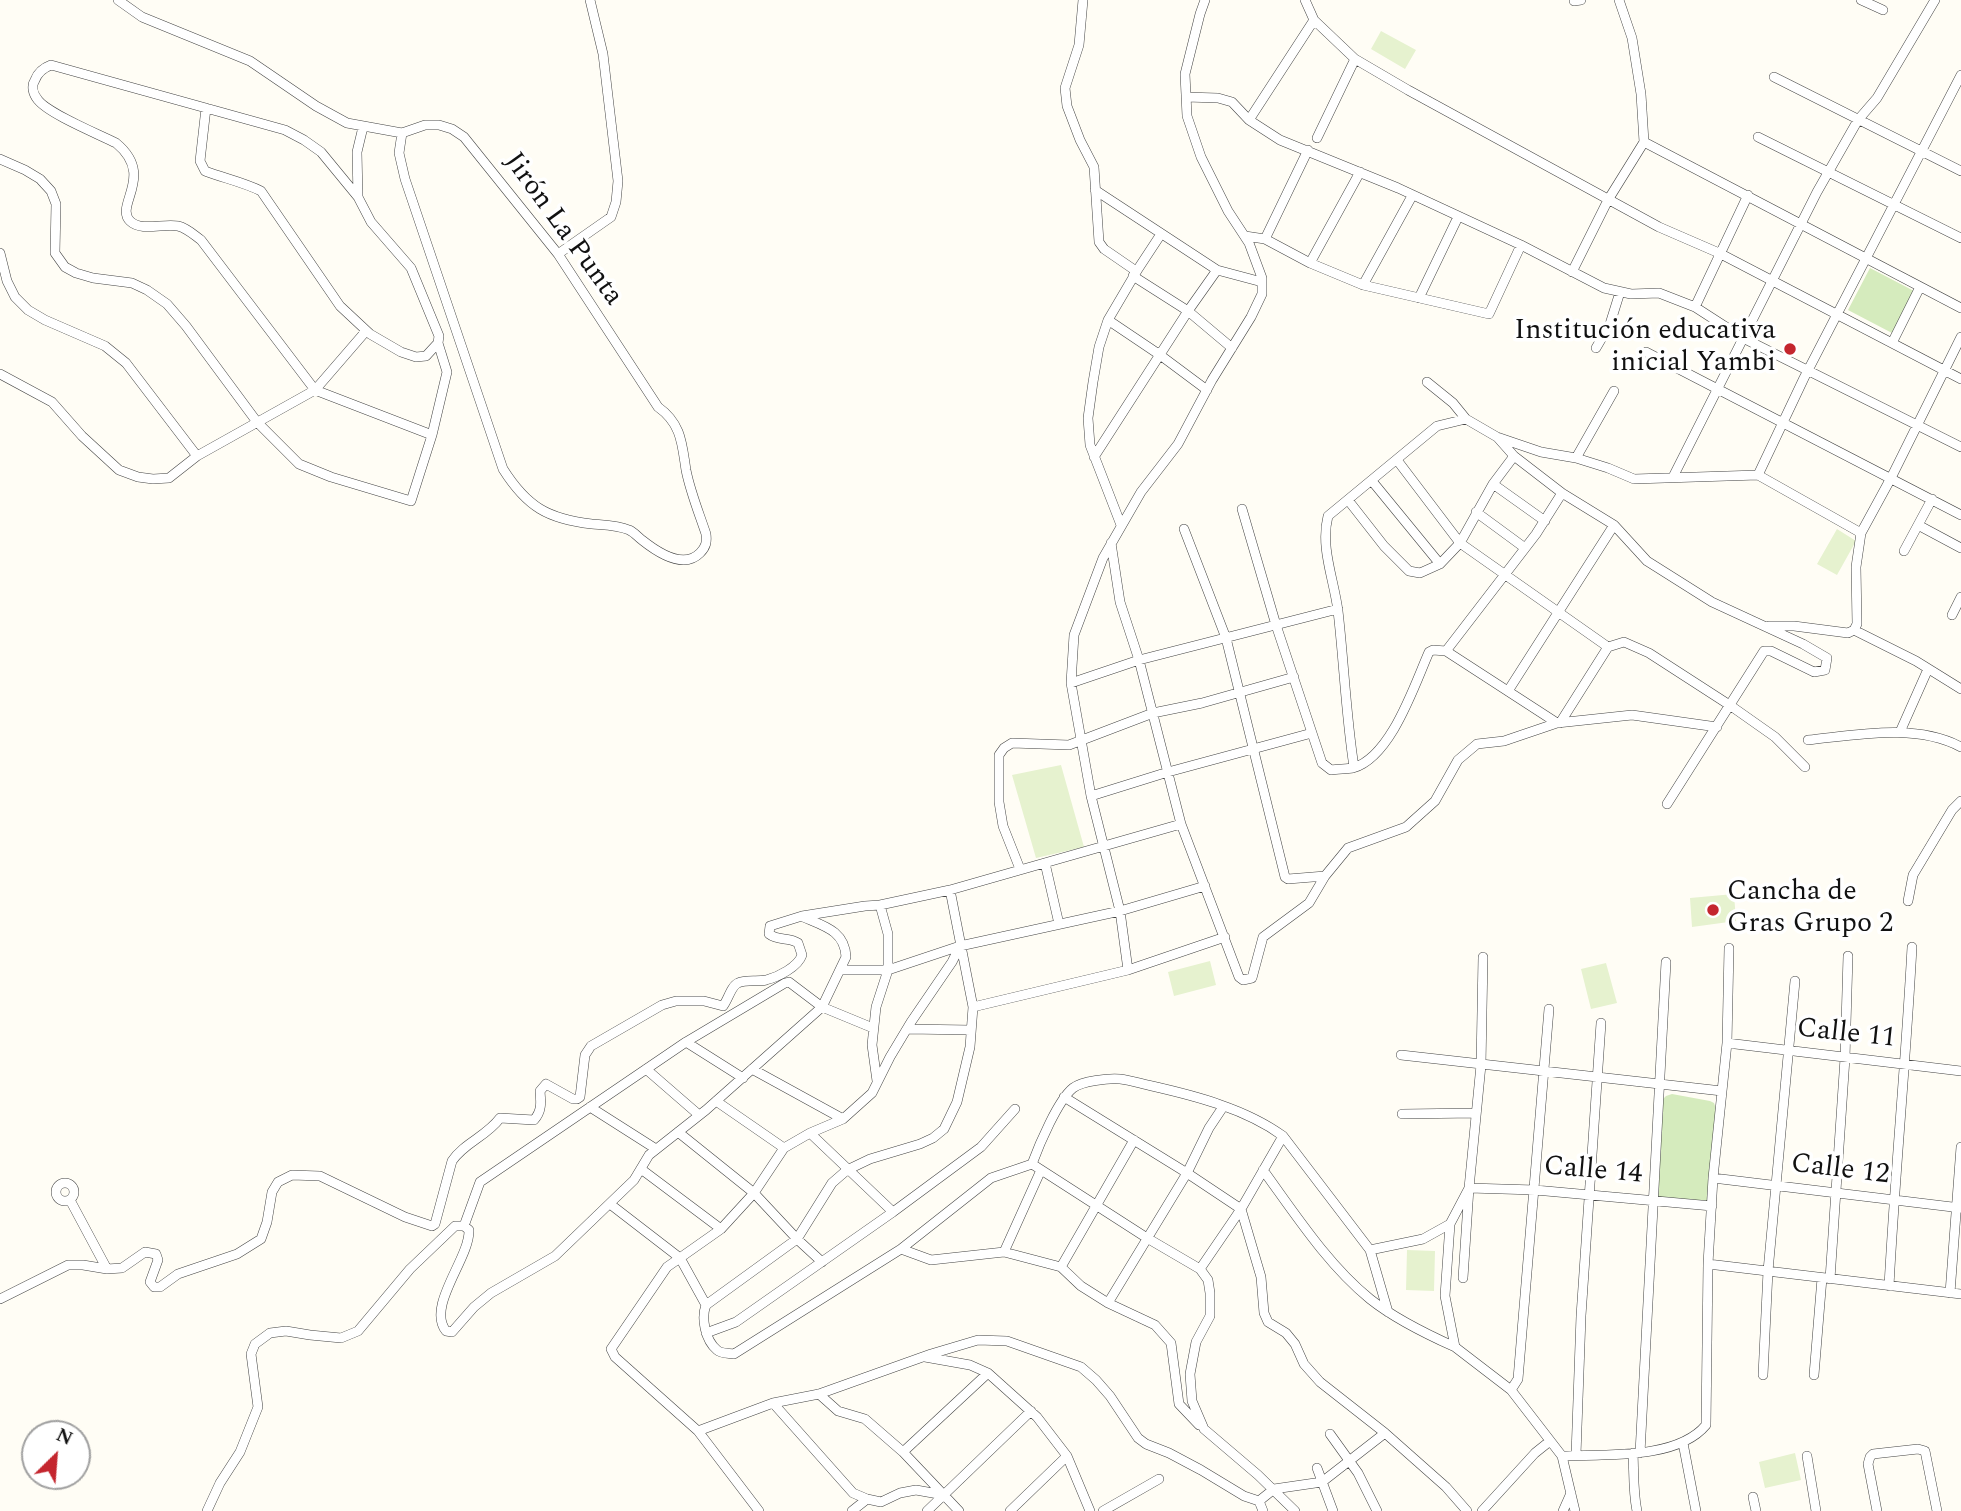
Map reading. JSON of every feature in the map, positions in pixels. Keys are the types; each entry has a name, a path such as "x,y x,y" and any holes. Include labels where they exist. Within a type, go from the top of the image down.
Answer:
{"street":[{"path":"118,0 142,17 250,61 347,123 402,133"},
{"path":"558,254 611,217 616,201 618,181 603,54 590,0"},
{"path":"1083,0 1079,44 1065,88 1067,106 1094,167 1099,242 1104,249 1188,311 1232,348"},
{"path":"1128,970 1120,911 1091,796 1070,683 1074,635 1103,558 1141,492 1178,444 1262,294 1258,266 1245,236 1228,211 1202,157 1187,116 1185,74 1205,0"},
{"path":"1305,0 1314,20 1355,59 1408,90 1659,227 1719,253 1961,379"},
{"path":"1574,1 1581,0"},
{"path":"1572,272 1608,200 1644,142 1641,94 1632,38 1619,0"},
{"path":"1861,0 1883,10"},
{"path":"1673,477 1828,173 1858,120 1877,98 1935,0"},
{"path":"1249,120 1314,20"},
{"path":"1317,138 1355,59"},
{"path":"0,159 40,179 51,191 57,204 55,253 65,267 93,278 132,283 167,304 257,422 299,464 331,477 411,501 432,435 447,372 438,343 439,336 411,268 371,222 358,197 321,152 304,140 285,130 51,65 44,68 32,85 38,100 49,110 125,150 135,173 125,212 129,220 136,225 177,226 201,240 315,390 432,435"},
{"path":"1758,475 1808,370 1961,75"},
{"path":"1774,78 1961,171"},
{"path":"1186,97 1218,98 1232,102 1249,120 1280,140 1360,172 1521,245 1604,288 1631,294 1659,293 1695,307 1743,338 1961,447"},
{"path":"206,108 200,161 205,171 261,191 340,306 366,331 401,352 416,357 426,356 438,343"},
{"name":"Jirón La Punta","path":"425,125 439,125 464,137 558,254 658,407 678,429 684,444 687,471 706,534 704,550 695,558 682,561 663,555 632,531 619,527 566,521 551,516 515,488 503,470 405,178 399,153 402,133 425,125"},
{"path":"358,197 357,152 363,127"},
{"path":"1758,137 1961,238"},
{"path":"1644,142 1961,308"},
{"path":"1265,239 1308,150"},
{"path":"1310,263 1360,172"},
{"path":"1095,190 1217,270 1262,282"},
{"path":"1695,307 1748,195"},
{"path":"1363,285 1412,196"},
{"path":"1419,298 1458,217"},
{"path":"1121,526 1090,445 1088,418 1097,359 1108,320 1161,234"},
{"path":"1245,236 1265,239 1310,263 1363,285 1489,313 1521,245"},
{"path":"0,253 7,281 15,297 28,310 105,346 127,363 197,456"},
{"path":"1094,457 1217,270"},
{"path":"1892,343 1920,287"},
{"path":"1596,348 1610,324 1620,292"},
{"path":"1108,320 1207,390"},
{"path":"0,374 52,402 82,436 119,470 138,477 169,478 197,456 315,390 366,331"},
{"path":"1763,627 1794,626 1849,633 1854,630 1857,624 1856,567 1861,533 1961,337"},
{"path":"1646,352 1961,515"},
{"path":"1427,382 1453,403 1466,419 1497,437 1541,452 1576,458 1634,479 1758,475 1861,533"},
{"path":"1576,458 1614,391"},
{"path":"1354,767 1338,609 1325,544 1328,516 1437,426 1466,419"},
{"path":"1497,437 1514,456 1562,493 1614,525 1647,561 1712,602 1803,643 1827,658 1825,670 1814,672 1767,650 1764,652 1667,804"},
{"path":"1348,500 1384,546 1409,571 1420,573 1440,564 1460,543 1493,484 1514,456"},
{"path":"1397,460 1460,543 1608,647"},
{"path":"1372,481 1440,564"},
{"path":"1493,484 1545,521"},
{"path":"1446,651 1545,521 1562,493"},
{"path":"1904,551 1931,499"},
{"path":"1242,509 1276,625 1322,763 1331,770 1354,767 1371,758 1386,743 1429,652 1433,650 1446,651 1559,723"},
{"path":"1476,512 1525,548"},
{"path":"1508,691 1614,525"},
{"path":"1918,525 1961,548"},
{"path":"1184,528 1226,638 1285,877 1325,876"},
{"path":"1111,543 1120,602 1139,660 1181,824 1239,977 1243,980 1252,978 1263,937 1309,903 1325,876 1348,848 1406,827 1435,801 1458,760 1477,744 1504,741 1559,723 1632,715 1717,727"},
{"path":"1952,615 1961,597"},
{"path":"1070,683 1139,660 1338,609"},
{"path":"1854,630 1928,668 1961,689"},
{"path":"1559,723 1608,647 1623,642 1649,653 1731,706 1775,737 1805,767"},
{"path":"1900,732 1928,668"},
{"path":"1020,869 1003,826 999,802 999,755 1004,748 1012,743 1069,745 1153,713 1202,703 1294,677"},
{"path":"1808,740 1900,732 1945,738 1961,747"},
{"path":"1091,796 1312,733"},
{"path":"1908,901 1913,875 1952,810 1961,801"},
{"path":"0,1298 68,1265 122,1268 145,1252 156,1254 158,1261 150,1282 154,1287 160,1287 178,1274 237,1254 261,1238 267,1222 272,1192 278,1182 292,1175 320,1176 405,1217 432,1226 435,1224 452,1161 457,1154 492,1128 500,1118 534,1120 541,1106 540,1091 546,1084 561,1093 577,1099 580,1097 587,1050 662,1005 696,1000 723,1006 734,985 739,982 766,980 800,961 803,955 798,943 788,939 775,939 769,934 770,926 802,916 880,905 950,890 1181,824"},
{"path":"1045,863 1059,924"},
{"path":"840,970 888,970 960,946 1120,911 1205,886"},
{"path":"950,890 973,1007 970,1047 957,1102 944,1129 920,1144 870,1159 847,1170 832,1183 797,1239 706,1305 703,1314 706,1333 717,1350 734,1354 901,1250 991,1178 1036,1167 1200,1269 1208,1280 1210,1316 1196,1342 1189,1374 1192,1401 1204,1429"},
{"path":"877,1083 872,1045 873,1028 876,1007 888,970 888,934 880,905"},
{"path":"206,1511 240,1452 258,1407 251,1354 255,1344 270,1334 286,1331 341,1338 358,1331 410,1269 455,1226 464,1226 469,1230 467,1246 443,1297 442,1326 446,1331 452,1332 474,1307 491,1293 555,1256 634,1181 656,1149 743,1078 821,1007 846,957 844,942 824,925 802,916"},
{"path":"973,1007 1128,970 1224,937"},
{"path":"759,1511 698,1431 615,1357 611,1349 667,1267 721,1229 754,1193 783,1148 843,1119 872,1093 907,1029 953,962 960,946"},
{"path":"1889,1286 1912,947"},
{"path":"1562,1456 1637,1453 1683,1443 1703,1429 1707,1419 1713,1178 1727,1043 1729,948"},
{"path":"1463,1278 1481,1065 1483,957"},
{"path":"1814,1375 1836,1193 1845,1058 1848,957"},
{"path":"1637,1511 1634,1499 1635,1480 1654,1201 1666,962"},
{"path":"1763,1375 1768,1271 1795,981"},
{"path":"464,1226 480,1182 685,1042 785,983 789,982 821,1007 873,1028"},
{"path":"1511,1390 1518,1379 1549,1009"},
{"path":"1576,1455 1581,1316 1601,1023"},
{"path":"907,1029 971,1030"},
{"path":"685,1042 743,1078"},
{"name":"Calle 11","path":"1727,1043 1961,1072"},
{"path":"1401,1055 1722,1091"},
{"path":"646,1069 699,1115"},
{"path":"752,1069 843,1119"},
{"path":"1004,1252 1036,1167 1038,1148 1065,1097 1074,1087 1084,1083 1120,1079 1173,1091 1223,1107 1268,1125 1283,1136 1370,1250 1388,1312"},
{"path":"1065,1097 1241,1209 1261,1277 1262,1302 1268,1322 1286,1333 1295,1344 1304,1364 1320,1382 1385,1433 1447,1487 1467,1511"},
{"path":"716,1101 783,1148"},
{"path":"590,1107 656,1149"},
{"path":"1108,1303 1187,1173 1209,1128 1223,1107"},
{"path":"706,1333 736,1322 893,1212 981,1147 1015,1109"},
{"path":"1402,1114 1476,1114"},
{"path":"678,1132 754,1193 822,1262"},
{"path":"810,1133 893,1212"},
{"path":"1200,1269 1241,1209 1283,1136"},
{"path":"1061,1267 1134,1140"},
{"path":"1950,1293 1959,1208 1961,1147"},
{"path":"641,1169 721,1229"},
{"path":"1263,1170 1347,1279 1371,1301 1455,1348 1511,1390 1562,1456 1575,1511"},
{"name":"Calle 12","path":"1713,1178 1959,1208"},
{"path":"1455,1348 1445,1296 1450,1224 1469,1188"},
{"name":"Calle 14","path":"1469,1188 1535,1190 1712,1206"},
{"path":"70,1200 107,1269"},
{"path":"610,1204 680,1258 706,1305"},
{"path":"1370,1250 1423,1239 1450,1224"},
{"path":"901,1250 931,1260 1004,1252 1061,1267 1081,1286 1108,1303 1155,1325 1171,1343 1179,1404 1295,1511"},
{"path":"1709,1264 1961,1294"},
{"path":"698,1431 774,1403 820,1394 978,1340 1007,1341 1081,1367 1103,1388 1138,1438 1201,1470 1244,1496 1259,1501 1263,1511"},
{"path":"925,1357 970,1365 988,1373 1031,1411 1067,1456 1090,1511"},
{"path":"902,1452 988,1373"},
{"path":"820,1394 838,1411 865,1419 902,1452 959,1511"},
{"path":"774,1403 853,1493 881,1502 900,1493 916,1490 944,1495"},
{"path":"927,1511 1031,1411"},
{"path":"1259,1501 1274,1489 1322,1482 1385,1433"},
{"path":"1330,1434 1359,1473 1377,1511"},
{"path":"1482,1511 1535,1453 1550,1441"},
{"path":"1683,1443 1696,1511"},
{"path":"1877,1511 1868,1464 1870,1457 1874,1454 1918,1449 1925,1451 1937,1511"},
{"path":"1010,1511 1067,1456"},
{"path":"1807,1456 1816,1511"},
{"path":"1317,1468 1333,1511"},
{"path":"1103,1511 1159,1479"},
{"path":"1563,1511 1572,1491"},
{"path":"1753,1497 1756,1511"},
{"path":"852,1511 867,1499"}],"green space":[{"path":"1381,31 1416,50 1405,69 1371,49"},
{"path":"1870,268 1914,291 1892,333 1848,310"},
{"path":"1837,529 1856,541 1837,575 1817,564"},
{"path":"1061,765 1084,847 1036,858 1012,775"},
{"name":"Cancha de Gras Grupo 2","path":"1734,894 1736,921 1692,927 1690,898"},
{"path":"1210,961 1216,985 1174,996 1168,972"},
{"path":"1606,963 1617,1003 1591,1009 1581,969"},
{"path":"1672,1094 1710,1101 1716,1109 1711,1195 1707,1201 1657,1197 1656,1194 1663,1099"},
{"path":"1407,1250 1435,1251 1434,1291 1406,1290"},
{"path":"1795,1453 1801,1480 1765,1488 1759,1462"}],"place":[{"name":"Institución educativa inicial Yambi","path":"1790,349"},
{"name":"Cancha de Gras Grupo 2","path":"1713,910"}]}
